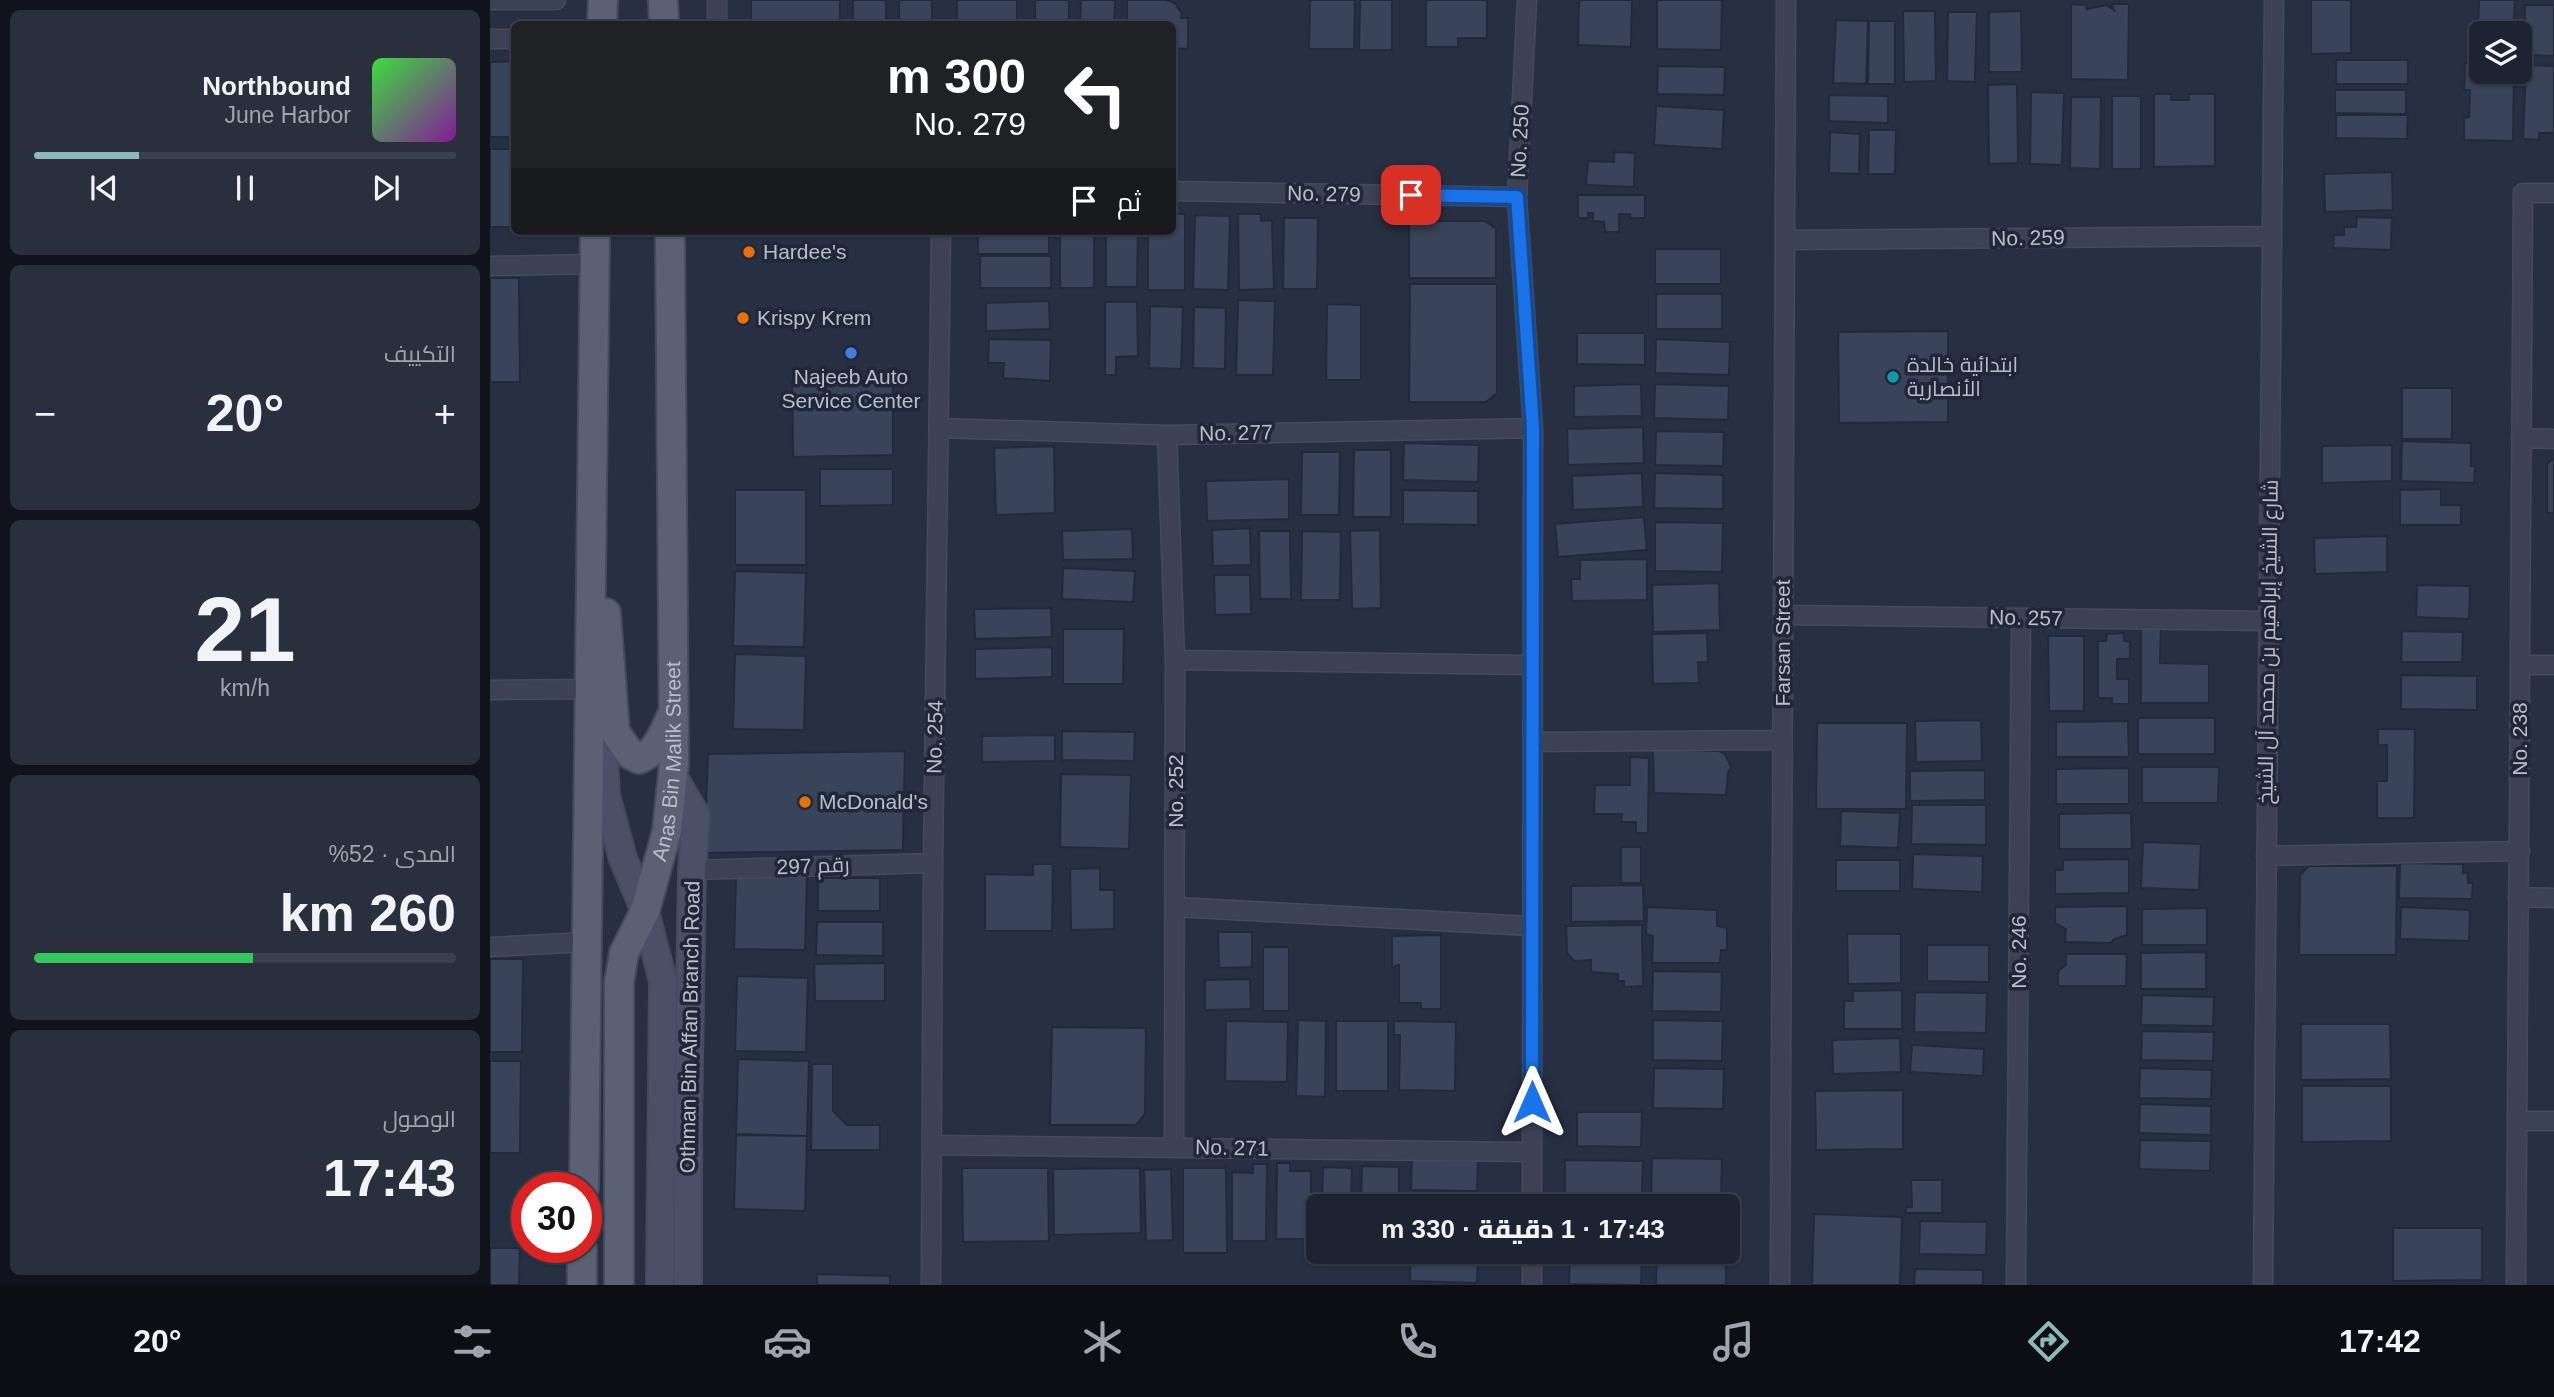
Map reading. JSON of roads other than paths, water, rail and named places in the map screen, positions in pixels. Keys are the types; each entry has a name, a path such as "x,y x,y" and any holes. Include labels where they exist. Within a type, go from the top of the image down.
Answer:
{"main road":[{"path":"602,21 603,0"},
{"path":"663,0 664,21"},
{"path":"583,1172 595,235"},
{"name":"Anas Bin Malik Street","path":"619,1285 619,982 624,953 645,911 667,831 673,776 670,235"},
{"path":"592,446 615,732 631,755 639,759 648,756 656,747 673,713"},
{"path":"590,568 607,795 623,859 645,911 663,981 660,1285"},
{"name":"Othman Bin Affan Branch Road","path":"673,776 696,815 692,870 688,1285"},
{"path":"582,1263 582,1285"}],"street":[{"path":"490,0 556,0"},
{"path":"717,21 718,0"},
{"name":"No. 250","path":"1527,0 1517,197 1533,428 1532,1194"},
{"name":"Farsan Street","path":"1780,1285 1786,0"},
{"name":"شارع الشيخ إبراهيم بن محمد آل الشيخ","path":"2263,1285 2274,0"},
{"path":"490,39 511,39"},
{"name":"No. 279","path":"1176,191 1517,197"},
{"name":"No. 238","path":"2516,1285 2523,192 2554,193"},
{"name":"No. 254","path":"931,1285 941,235"},
{"name":"No. 259","path":"1785,240 2272,236"},
{"path":"490,266 594,264"},
{"name":"No. 277","path":"939,428 1167,435 1533,428"},
{"name":"No. 252","path":"1167,435 1175,660 1174,1148"},
{"path":"2521,438 2554,439"},
{"name":"No. 257","path":"1783,615 2269,621"},
{"name":"No. 246","path":"2016,1285 2021,618"},
{"path":"1175,660 1533,665"},
{"path":"2520,666 2554,665"},
{"path":"490,690 589,689"},
{"path":"1533,742 1782,740"},
{"path":"2266,856 2520,851"},
{"name":"رقم 297","path":"692,870 933,863"},
{"path":"2518,897 2554,898"},
{"path":"1176,907 1531,926"},
{"path":"490,947 588,942"},
{"path":"2517,1121 2554,1121"},
{"name":"No. 271","path":"932,1145 1532,1152"},
{"path":"1532,1264 1532,1285"}],"place":[{"name":"Hardee's","path":"749,252"},
{"name":"Krispy Krem","path":"743,318"},
{"name":"Najeeb Auto Service Center","path":"851,353"},
{"name":"ابتدائية خالدة الأنصارية","path":"1893,377"},
{"name":"McDonald's","path":"805,802"}]}
